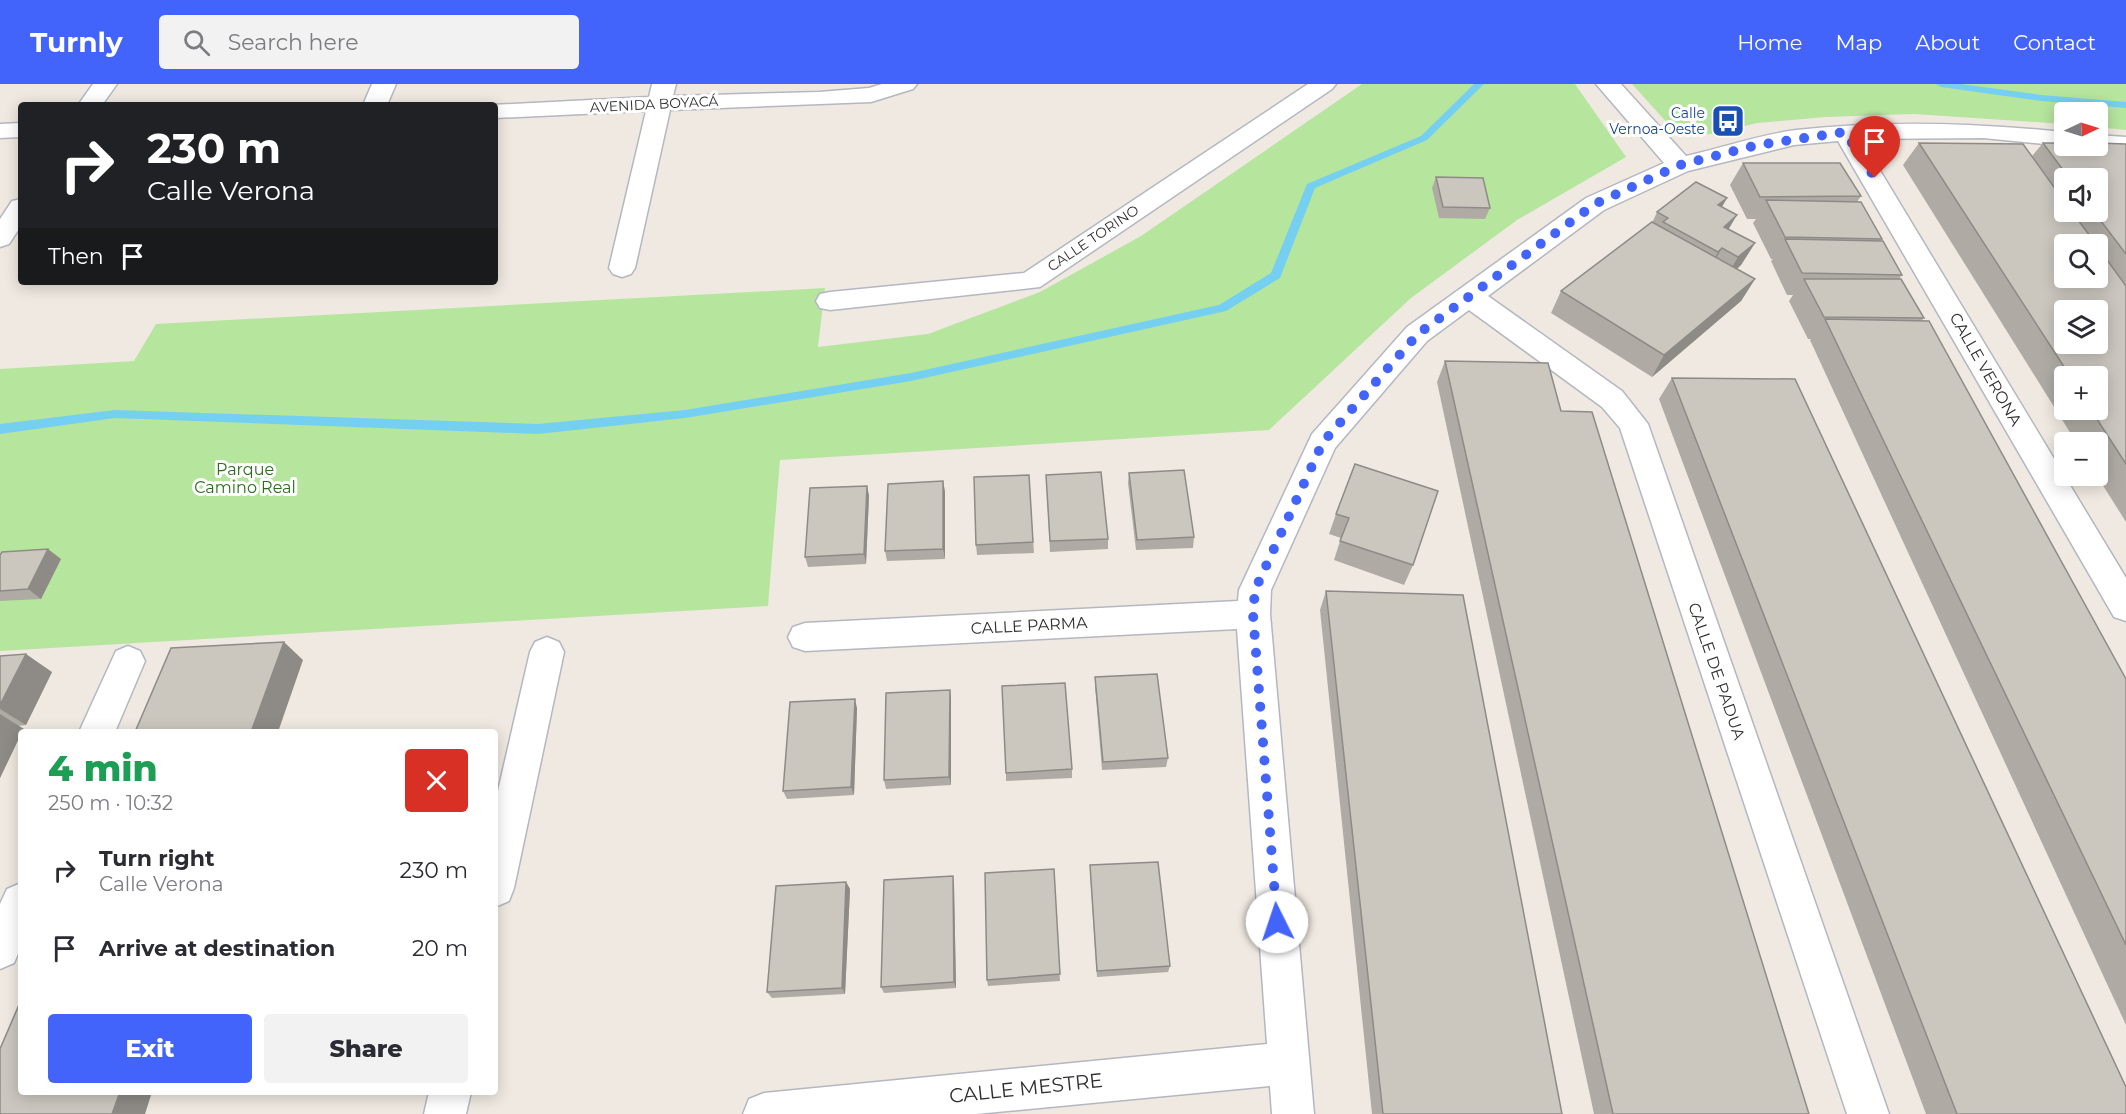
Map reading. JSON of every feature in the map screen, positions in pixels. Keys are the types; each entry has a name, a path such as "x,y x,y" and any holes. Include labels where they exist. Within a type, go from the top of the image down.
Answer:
{"street":[{"path":"92,102 105,84"},
{"path":"376,102 384,84"},
{"name":"AVENIDA BOYACÁ","path":"498,111 662,94 819,97 871,94 905,84"},
{"name":"CALLE TORINO","path":"830,301 1030,281 1324,84"},
{"path":"1608,84 1680,165"},
{"path":"622,268 662,94"},
{"path":"0,131 18,130"},
{"path":"1293,1114 1253,614 1255,590 1323,442 1418,334 1595,204 1680,165 1758,145 1845,132 1983,131 2054,138"},
{"name":"CALLE VERONA","path":"1845,132 2126,607"},
{"path":"2108,143 2126,144"},
{"path":"0,238 18,211"},
{"name":"CALLE DE PADUA","path":"1470,297 1612,399 1624,409 1633,424 1868,1114"},
{"name":"CALLE PARMA","path":"804,637 1253,614"},
{"path":"498,874 547,652"},
{"path":"98,729 128,661"},
{"path":"0,949 18,909"},
{"name":"CALLE MESTRE","path":"764,1114 1224,1068 1288,1064"},
{"path":"445,1114 449,1095"}],"green space":[{"name":"Parque Camino Real","path":"1362,84 1575,84 1626,157 1517,220 1411,298 1269,430 780,460 768,606 0,651 0,369 134,361 156,324 825,288 818,347 928,334 1040,292 1141,236"},
{"path":"1632,84 2126,84 2126,130 2108,128 2108,102 2054,102 2054,123 1914,114 1825,117 1757,123 1712,134 1695,135 1670,126"}],"building":[{"path":"1919,143 2023,144 2054,187 2054,222 2080,222 2088,234 2054,234 2054,288 2108,288 2108,261 2126,286 2126,464 2108,436 2108,432 2105,432 2097,420 2108,420 2108,366 2064,366 2056,354 2108,354 2108,300 2054,300 2054,351"},
{"path":"2043,143 2054,143 2054,156 2108,156 2108,143 2126,144 2126,254 2102,222 2108,222 2108,168 2062,168"},
{"path":"1743,163 1840,163 1861,196 1760,197"},
{"path":"1436,177 1483,178 1490,208 1443,207"},
{"path":"1696,182 1727,198 1718,205 1737,215 1724,227 1755,243 1738,257 1722,248 1718,252 1663,222 1668,218 1657,212"},
{"path":"1766,200 1861,202 1882,239 1785,237"},
{"path":"1652,222 1755,279 1664,355 1561,291"},
{"path":"1785,239 1883,241 1902,275 1802,273"},
{"path":"1804,279 1901,279 1924,318 1824,317"},
{"path":"1825,319 1929,321 2126,679 2126,945"},
{"path":"1445,361 1548,363 1561,411 1592,412 1809,1114 1613,1114"},
{"path":"1672,378 1795,379 2126,1087 2126,1114 1957,1114"},
{"path":"1355,464 1438,491 1413,565 1340,541 1349,518 1336,514"},
{"path":"1184,470 1194,537 1137,540 1129,473"},
{"path":"1101,472 1108,539 1050,541 1046,475"},
{"path":"1029,475 1033,542 976,545 974,477"},
{"path":"943,481 943,549 885,551 888,484"},
{"path":"867,486 864,554 805,557 810,488"},
{"path":"48,549 28,589 0,591 0,555 2,552"},
{"path":"1326,591 1463,595 1562,1114 1383,1114"},
{"path":"284,642 252,729 136,729 171,648"},
{"path":"26,654 0,705 0,656"},
{"path":"1157,674 1168,758 1103,762 1095,677"},
{"path":"1065,683 1072,769 1006,773 1002,686"},
{"path":"950,690 949,777 884,780 886,693"},
{"path":"855,699 851,787 783,791 790,702"},
{"path":"1158,862 1170,966 1097,971 1090,865"},
{"path":"1054,869 1060,974 987,980 985,873"},
{"path":"953,876 954,982 881,987 884,880"},
{"path":"846,882 842,988 767,992 776,886"},
{"path":"18,1007 18,1095 119,1095 112,1114 0,1114 0,1049"}],"waterway":[{"path":"0,429 115,414 538,429 685,414 911,377 1222,308 1276,275 1311,186 1424,138 1479,84"},
{"path":"1941,84 2041,98 2126,105"}],"place":[{"name":"Calle Vernoa-Oeste","path":"1728,121"}],"route":[{"path":"1277,922 1253,614 1255,590 1323,442 1418,334 1595,204 1680,165 1758,145 1845,132 1875,178"}]}
